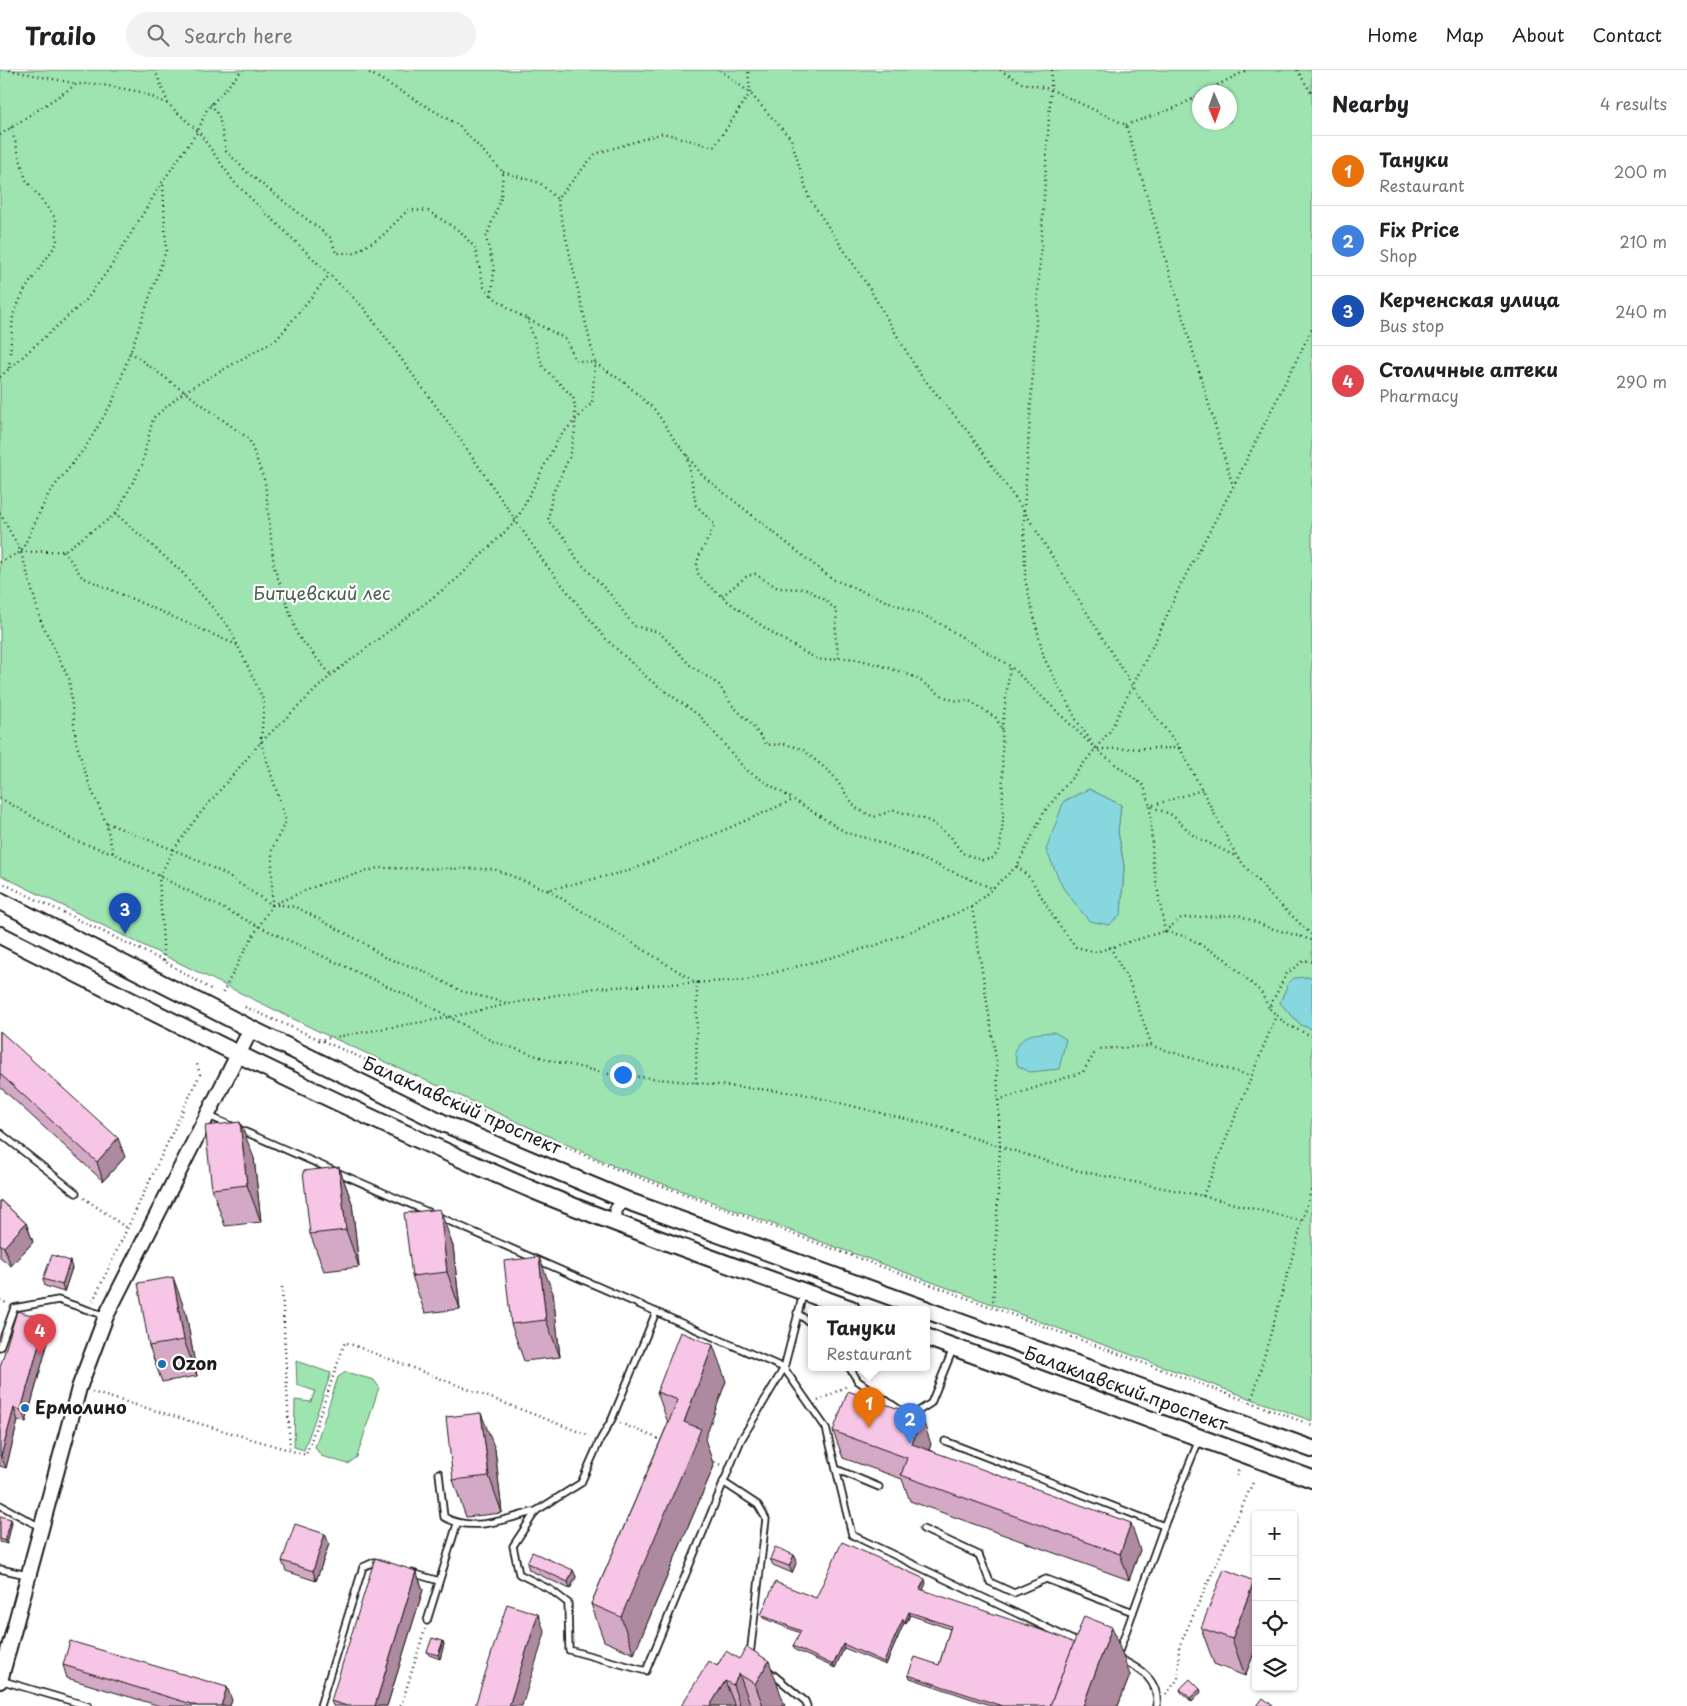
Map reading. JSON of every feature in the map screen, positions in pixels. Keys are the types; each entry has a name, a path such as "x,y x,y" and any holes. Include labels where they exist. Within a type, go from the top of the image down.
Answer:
{"main road":[{"name":"Балаклавский проспект","path":"0,901 251,1029 443,1123 632,1203 915,1306"},
{"path":"0,935 239,1055 409,1136 622,1225 843,1306"},
{"name":"Балаклавский проспект","path":"930,1311 1312,1449"},
{"name":"Балаклавский проспект","path":"930,1338 1312,1478"}],"street":[{"path":"0,1681 79,1388 106,1316 209,1116 251,1029"},
{"path":"622,1225 616,1218 616,1209 623,1202 632,1203"}],"lane":[{"path":"209,1116 784,1368 826,1428 852,1535 1092,1649"},
{"path":"0,1133 76,1193"},
{"path":"536,1511 514,1546 519,1574 551,1590 568,1603 568,1650 646,1671 741,1440 784,1368 804,1292"},
{"path":"0,1347 14,1308 58,1300 106,1316"},
{"path":"439,1473 444,1517 457,1524 489,1524 536,1511 581,1483 600,1440 612,1419 656,1312"},
{"path":"797,1313 808,1321"},
{"path":"852,1371 858,1381 903,1412 917,1412 931,1403 954,1347"},
{"path":"1117,1658 1164,1526 1199,1438"},
{"path":"945,1440 1164,1526"},
{"path":"836,1470 879,1487"},
{"path":"723,1482 758,1505 766,1519 749,1662"},
{"path":"0,1505 40,1527"},
{"path":"427,1621 457,1524"},
{"path":"923,1529 979,1555 990,1582 1014,1593 1046,1580 1133,1612"},
{"path":"320,1706 363,1567 374,1562 383,1564"},
{"path":"0,1569 28,1575"},
{"path":"402,1570 439,1581"},
{"path":"1108,1655 1141,1670 1152,1682 1158,1697 1157,1706"},
{"path":"764,1670 774,1674 805,1701 808,1706"},
{"path":"0,1681 88,1706"}],"path":[{"path":"8,70 77,84 98,84 141,92 168,104 198,131 234,182 363,307 458,436 546,565 605,638 651,682 700,716 746,770 847,833 881,842 994,889"},
{"path":"155,70 168,104"},
{"path":"0,377 87,299 111,266 163,181 198,131 211,104 242,70"},
{"path":"164,961 159,877 174,849 198,816 261,742 331,675 457,579 516,521 559,437 592,403 595,363 558,198 540,183 503,172 458,125 365,70"},
{"path":"720,70 750,93 791,139 808,198 868,286 919,373 969,433 1024,511 1133,687 1180,748 1236,857 1270,895 1312,935"},
{"path":"558,198 595,154 663,133 714,147 750,93 748,70"},
{"path":"1000,70 1022,83 1050,89 1126,125 1175,108 1192,99"},
{"path":"1052,70 1024,511 1025,579 1044,658 1077,721 1097,750"},
{"path":"1218,85 1247,70"},
{"path":"1297,70 1312,94"},
{"path":"0,135 77,84"},
{"path":"211,104 219,116 226,152 249,174 331,238 336,254 354,253 381,237 408,210 428,211 461,232 475,248 484,287 492,296 516,313 566,339 576,360 595,363 624,382 655,410 703,476 832,579 932,619 1010,666 1097,750 1144,786 1150,806 1154,864 1166,931"},
{"path":"1126,125 1233,487"},
{"path":"9,368 13,315 28,284 56,243 56,219 26,180 11,127"},
{"path":"492,296 494,269 486,238 501,198 503,172"},
{"path":"21,552 49,493 85,448 113,401 166,251 163,181"},
{"path":"0,562 21,552 64,551 116,514 142,465 153,418 184,392 277,339 330,274"},
{"path":"527,318 542,367 573,397 575,406 575,431 569,458 552,495 548,521 566,539 575,556 610,594 634,626 659,632 690,665 718,685 730,704 751,724 766,745 784,744 802,749 832,774 856,808 874,817 894,810 930,821 950,836 962,853 982,860 993,858 1000,848 1003,820 1002,729 1010,666"},
{"path":"317,1040 451,1018 508,1004 595,988 746,980 829,960 895,939 972,907 994,889 1017,866 1044,812 1110,732 1180,586 1233,487 1312,329"},
{"path":"130,352 248,439 265,482 274,567 298,636 331,675"},
{"path":"687,455 696,505 714,524 712,535 696,565 699,576 766,630 822,660 846,658 909,674 949,700 960,702 968,700 996,718 1002,729"},
{"path":"0,512 21,552 41,621 69,679 76,742 89,784 106,823 113,853"},
{"path":"0,882 164,961 221,996 248,944 272,905 272,849 286,821 261,742 264,701 230,627 181,571 116,514"},
{"path":"64,551 82,577 238,645"},
{"path":"722,596 747,576 755,574 778,588 806,589 826,600 837,611 835,634 838,658"},
{"path":"1097,750 1180,748"},
{"path":"1150,806 1202,790"},
{"path":"0,798 72,840 113,853 260,927 451,1018 492,1040 549,1060 609,1074 799,1093 942,1128 1075,1170 1203,1196 1302,1221"},
{"path":"548,890 632,870 793,800"},
{"path":"1150,806 1172,815 1194,836 1236,857"},
{"path":"106,823 174,849 223,873 272,905 298,908 362,942 384,957 419,969 461,990 508,1004"},
{"path":"1017,866 1031,879 1056,921 1076,947 1096,952 1166,931 1182,918 1239,915 1267,927 1312,940"},
{"path":"272,905 321,884 378,868 494,869 548,890 697,983"},
{"path":"972,907 997,1066 1000,1147 993,1305"},
{"path":"1166,931 1187,937 1224,958 1261,992 1268,1008 1276,1016 1288,1025 1312,1036"},
{"path":"1110,947 1130,984 1152,1046"},
{"path":"1268,1008 1287,973 1305,960 1312,962"},
{"path":"696,1083 697,983"},
{"path":"239,1004 317,1040 616,1169 1312,1425"},
{"path":"1203,1196 1276,1016"},
{"path":"998,1100 1083,1072 1097,1049 1152,1046 1251,1076"},
{"path":"89,1309 129,1229 200,1074 196,1061"},
{"path":"1251,1403 1312,1187"},
{"path":"76,1193 129,1229"},
{"path":"282,1287 290,1450"},
{"path":"79,1388 306,1454 345,1342 600,1440"},
{"path":"811,1405 858,1381"},
{"path":"1258,1414 1261,1406"},
{"path":"612,1419 666,1442"},
{"path":"702,1457 730,1468"},
{"path":"1237,1476 1240,1465"},
{"path":"1158,1697 1168,1694 1178,1679 1179,1647 1253,1482"},
{"path":"401,1706 427,1621"}],"green space":[{"name":"Битцевский лес","path":"0,70 1312,70 1312,978 1306,977 1288,984 1280,1003 1301,1025 1312,1029 1312,1421 614,1166 322,1033 0,875","holes":["1089,789 1121,805 1118,832 1124,866 1121,914 1064,801"]},
{"path":"296,1361 331,1373 304,1450 294,1447 295,1400 311,1402 315,1391 297,1385"},
{"path":"346,1372 374,1380 379,1387 357,1457 348,1464 321,1456 315,1447 338,1377"}],"water":[{"path":"1089,789 1121,805 1118,832 1124,866 1121,914 1109,925 1089,921 1063,888 1046,850 1064,801"},
{"path":"1294,978 1312,978 1312,1029 1301,1025 1280,1003 1288,984"},
{"path":"1054,1032 1066,1039 1059,1069 1030,1072 1018,1066 1014,1052 1017,1045 1025,1037"}],"building":[{"path":"0,1031 118,1138 97,1162 0,1074"},
{"path":"240,1122 247,1185 212,1189 205,1126"},
{"path":"339,1167 346,1230 310,1234 303,1171"},
{"path":"0,1200 26,1223 4,1247 0,1244"},
{"path":"440,1209 447,1272 412,1276 404,1213"},
{"path":"52,1255 70,1261 62,1285 43,1279"},
{"path":"539,1257 546,1320 511,1324 504,1261"},
{"path":"173,1277 184,1340 149,1346 138,1283"},
{"path":"17,1311 46,1319 21,1410 14,1408 0,1456 0,1367"},
{"path":"680,1332 713,1345 684,1422 701,1429 621,1617 591,1604 678,1400 657,1392"},
{"path":"848,1391 922,1417 912,1444 1131,1523 1120,1554 901,1475 907,1458 833,1431"},
{"path":"481,1413 489,1476 453,1480 446,1417"},
{"path":"0,1516 11,1519 5,1541 0,1539"},
{"path":"295,1524 325,1534 313,1571 282,1561"},
{"path":"842,1542 925,1579 920,1589 1059,1636 1074,1643 1050,1706 1002,1706 908,1675 915,1657 939,1665 951,1626 909,1612 905,1621 903,1619 884,1662 843,1644 833,1665 793,1646 801,1631 761,1615 775,1582 816,1598"},
{"path":"775,1547 794,1555 789,1566 770,1559"},
{"path":"532,1552 573,1570 568,1582 527,1563"},
{"path":"375,1558 416,1571 375,1706 347,1706 331,1701"},
{"path":"1224,1569 1252,1580 1252,1586 1232,1639 1201,1628"},
{"path":"507,1604 538,1614 509,1706 475,1706"},
{"path":"1084,1616 1112,1627 1083,1706 1050,1706"},
{"path":"432,1638 443,1641 438,1655 427,1652"},
{"path":"70,1641 227,1687 221,1706 198,1706 63,1665"},
{"path":"747,1647 769,1661 755,1684 739,1674 733,1685 725,1681 710,1706 681,1706 709,1661 717,1666 726,1651 739,1659"},
{"path":"1190,1679 1200,1689 1190,1698 1180,1689"},
{"path":"1263,1698 1273,1706 1257,1706"}],"place":[{"name":"Керченская улица","path":"125,934"},
{"name":"Столичные аптеки","path":"40,1355"},
{"name":"Ozon","path":"162,1364"},
{"name":"Ермолино","path":"25,1408"},
{"name":"Тануки","path":"869,1428"},
{"name":"Fix Price","path":"910,1444"}]}
